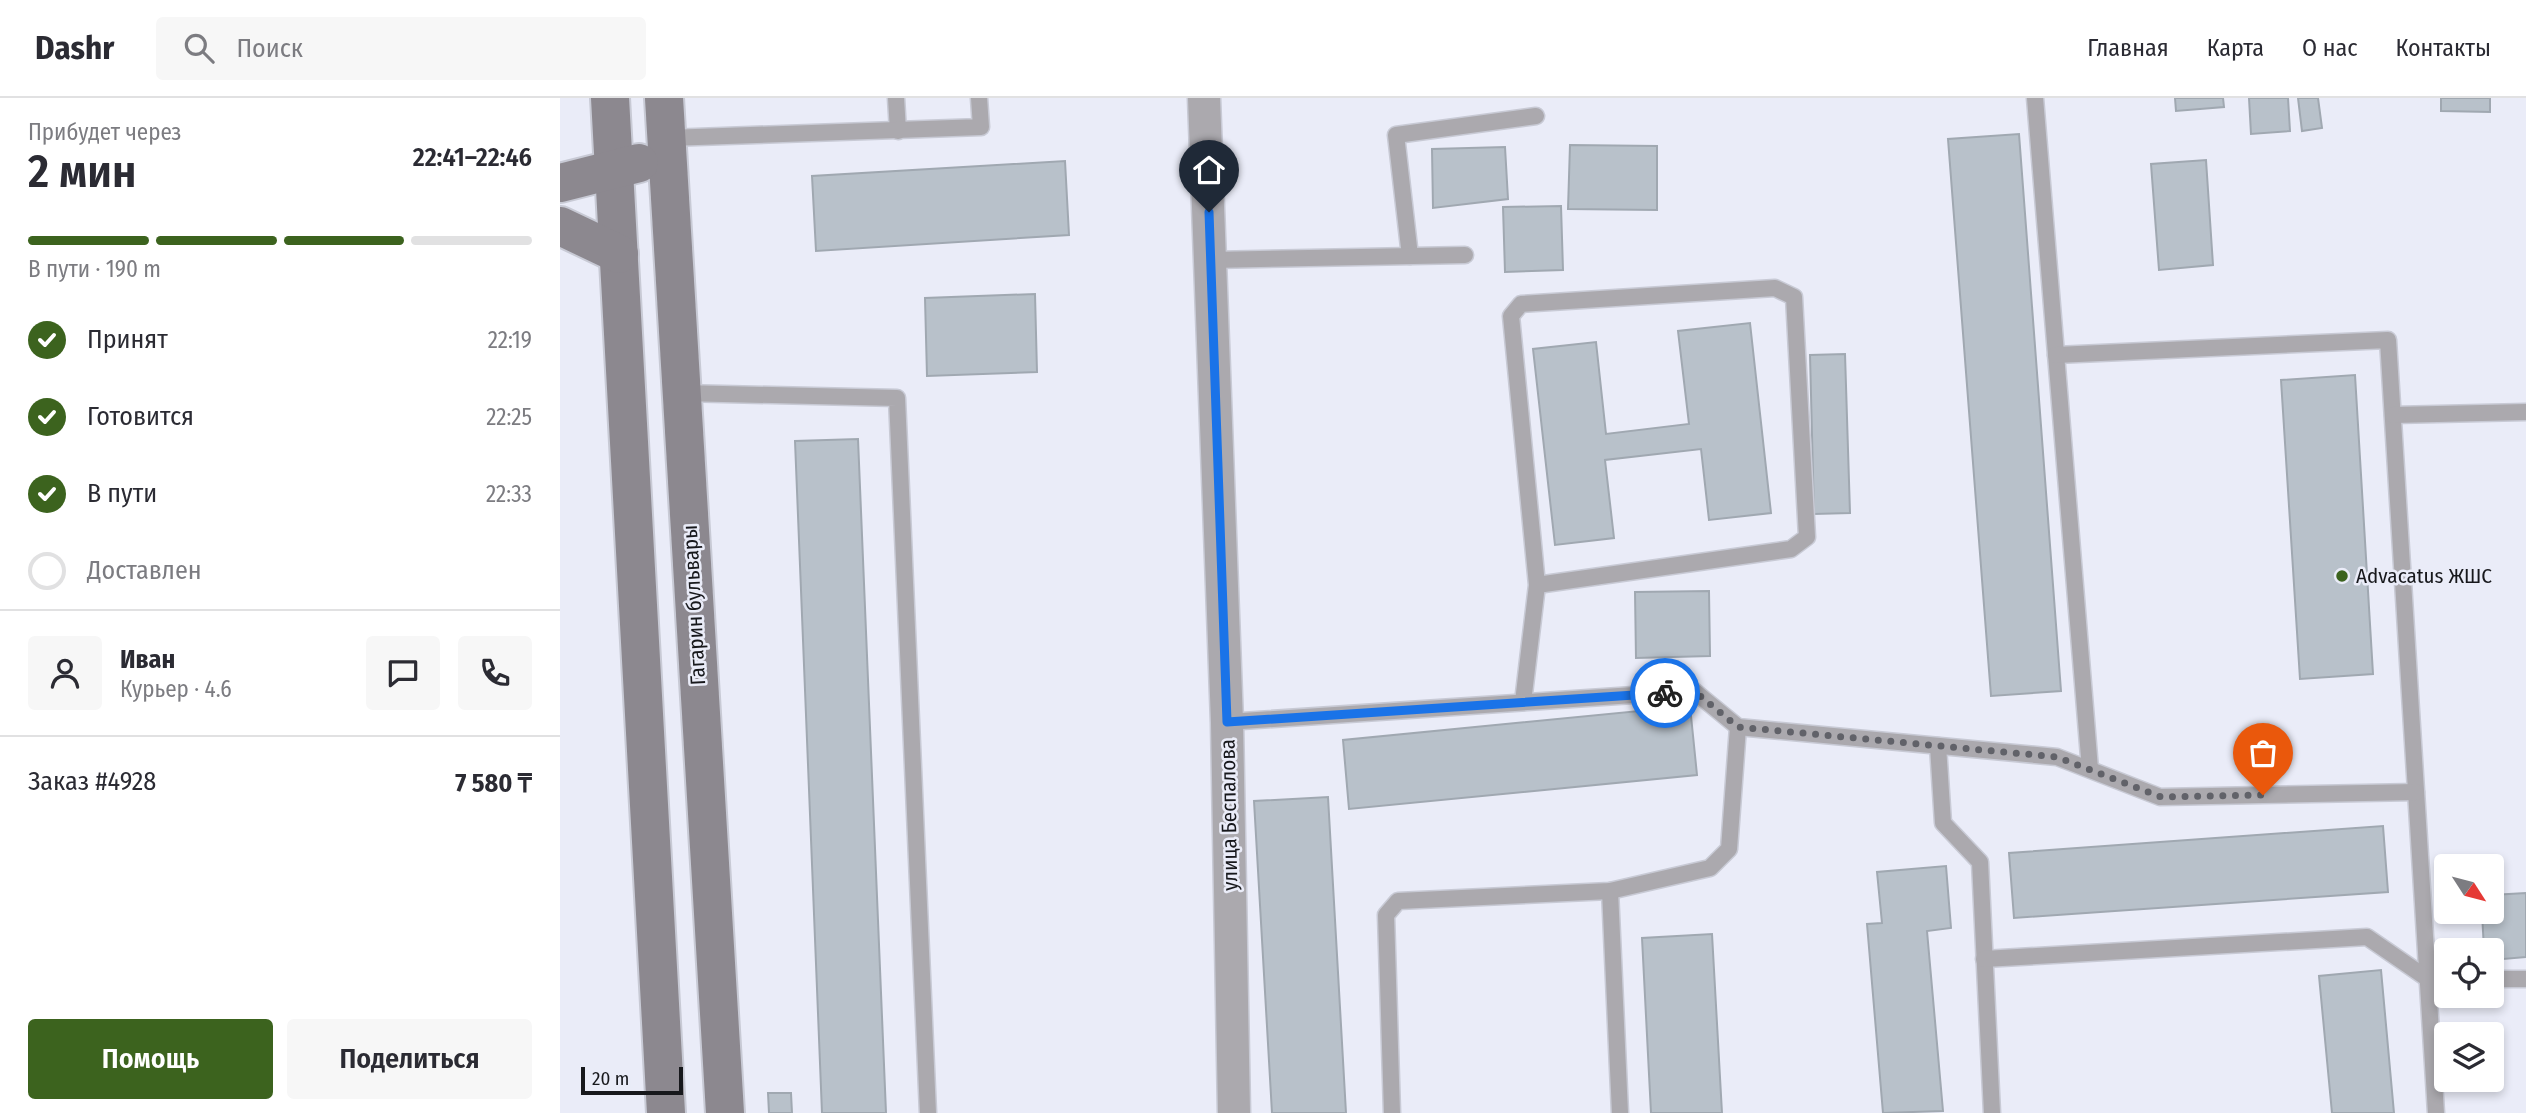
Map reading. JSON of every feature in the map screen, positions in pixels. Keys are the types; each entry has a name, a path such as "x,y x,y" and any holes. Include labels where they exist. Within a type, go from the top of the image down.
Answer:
{"main road":[{"path":"610,98 666,1113"},
{"name":"Гагарин бульвары","path":"664,98 724,1113"},
{"path":"560,183 614,168 668,148"},
{"path":"560,226 619,254"}],"street":[{"name":"улица Беспалова","path":"1204,98 1227,722 1234,1113"}],"lane":[{"path":"897,98 898,131"},
{"path":"668,148 981,127 979,98"},
{"path":"2035,98 2090,769"},
{"path":"1410,256 1396,135 1536,116"},
{"path":"1211,260 1465,256"},
{"path":"1523,702 1537,585 1511,316 1521,304 1775,288 1794,298 1807,537 1791,549 1537,585"},
{"path":"2056,355 2388,340 2436,1113"},
{"path":"682,393 897,398 928,1113"},
{"path":"2393,415 2526,412"},
{"path":"1227,722 1694,691 1738,727 2057,757 2161,797 2416,792"},
{"path":"1392,1113 1386,915 1398,901 1610,891 1710,868 1729,849 1738,727"},
{"path":"1938,746 1943,823 1980,862 1992,1113"},
{"path":"1610,891 1620,1113"},
{"path":"1984,959 2367,937 2428,979 2434,979"},
{"path":"2504,979 2526,979"}],"building":[{"path":"2175,98 2223,98 2224,107 2176,111"},
{"path":"2249,98 2288,98 2290,131 2251,134"},
{"path":"2298,98 2318,98 2322,128 2302,131"},
{"path":"2441,98 2490,98 2490,112 2441,111"},
{"path":"2019,134 2061,691 1991,696 1948,139"},
{"path":"1570,145 1657,146 1657,210 1568,209"},
{"path":"1505,147 1508,199 1433,208 1432,149"},
{"path":"2206,160 2213,265 2159,270 2151,164"},
{"path":"1065,161 1069,235 816,251 812,176"},
{"path":"1561,206 1563,270 1505,272 1503,207"},
{"path":"1035,294 1037,372 927,376 925,298"},
{"path":"1750,323 1771,513 1709,520 1701,449 1605,460 1614,538 1555,545 1533,349 1596,342 1606,434 1689,424 1678,331"},
{"path":"1845,354 1850,513 1814,514 1810,355"},
{"path":"2355,375 2373,674 2300,679 2281,380"},
{"path":"858,439 886,1113 822,1113 795,441"},
{"path":"1709,591 1710,656 1636,658 1635,592"},
{"path":"1690,706 1697,775 1349,809 1343,740"},
{"path":"1328,797 1346,1113 1272,1113 1254,801"},
{"path":"2383,826 2388,892 2014,918 2009,853"},
{"path":"1946,866 1951,928 1927,931 1943,1111 1883,1113 1867,924 1882,923 1877,872"},
{"path":"2526,893 2526,957 2504,959 2504,938 2483,938 2483,924 2504,924 2504,894"},
{"path":"1712,934 1722,1113 1651,1113 1642,938"},
{"path":"2381,970 2394,1113 2332,1113 2319,976"},
{"path":"768,1093 791,1093 792,1113 769,1113"}],"way so far":[{"path":"1665,693 1694,691 1738,727 2057,757 2161,797 2263,795"}],"place":[{"name":"Advacatus ЖШС","path":"2342,576"}],"route":[{"path":"1209,212 1227,722 1665,693"}]}
